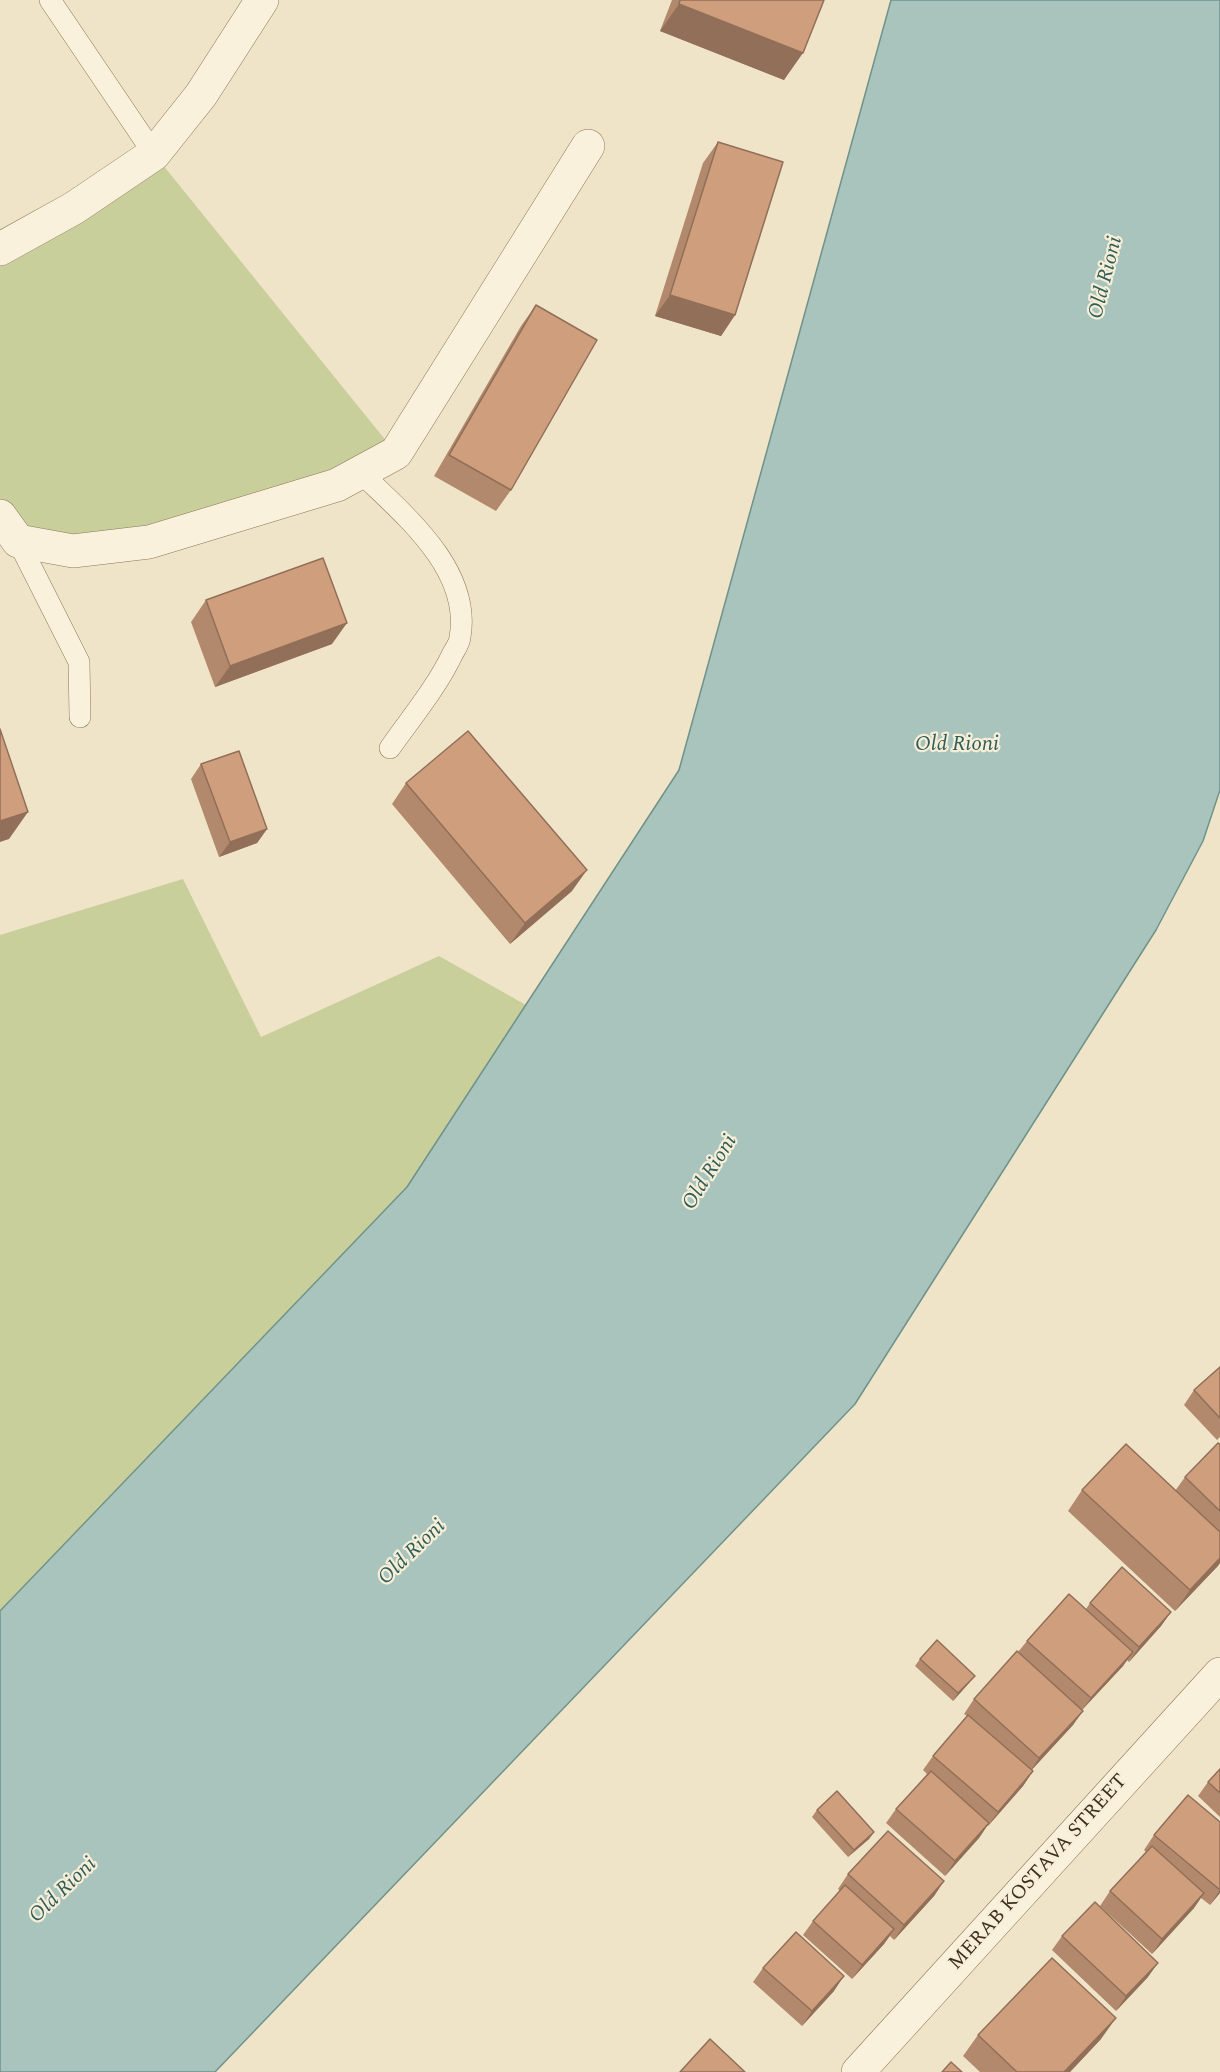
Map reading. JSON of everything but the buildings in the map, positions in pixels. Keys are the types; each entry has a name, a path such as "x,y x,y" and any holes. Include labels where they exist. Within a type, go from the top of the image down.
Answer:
{"street":[{"path":"0,249 74,208 154,154 201,95 262,0"},
{"path":"9,528 73,551 149,542 337,485 396,453 588,146"},
{"name":"MERAB KOSTAVA STREET","path":"858,2072 1220,1674"}],"lane":[{"path":"50,0 154,154"},
{"path":"360,472 420,531 447,568 460,605 460,638 446,668 390,748"},
{"path":"9,528 79,662 80,717"}],"green space":[{"path":"154,154 396,453 73,551 0,516 0,249"},
{"path":"183,879 261,1037 439,956 526,1005 407,1187 0,1611 0,935"}],"water":[{"name":"Old Rioni","path":"891,0 1220,0 1220,790 1203,841 1156,930 855,1404 215,2072 0,2072 0,1611 407,1187 679,770"}]}
